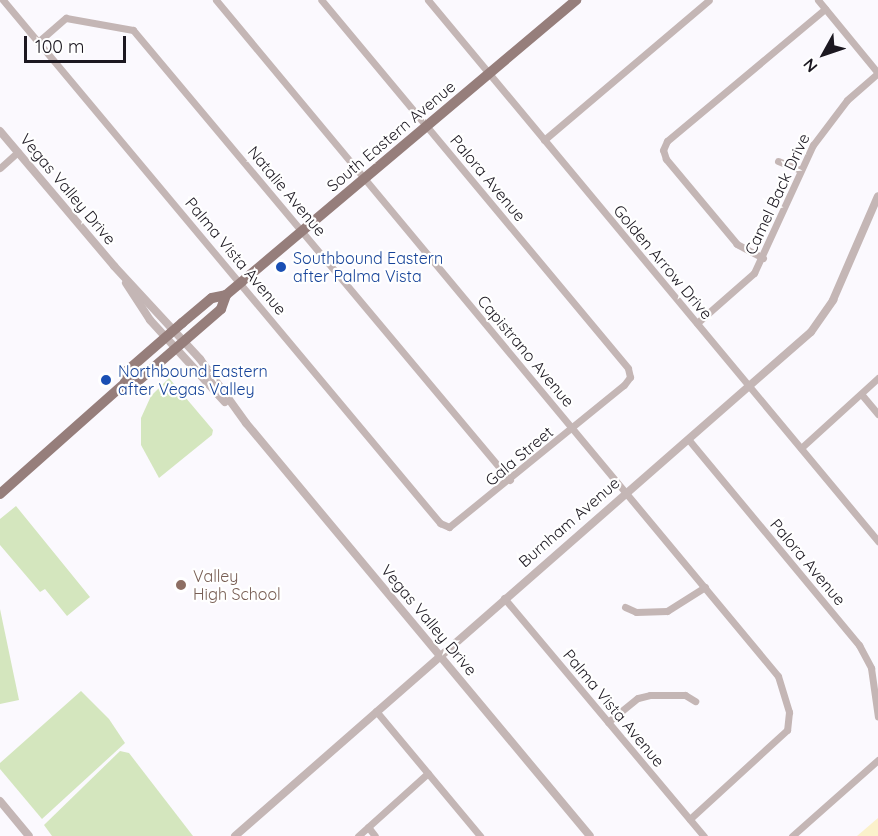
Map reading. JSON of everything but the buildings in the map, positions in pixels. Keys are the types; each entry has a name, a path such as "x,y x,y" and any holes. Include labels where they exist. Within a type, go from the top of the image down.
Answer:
{"main road":[{"name":"South Eastern Avenue","path":"125,383 128,370 174,330 212,298 226,295 241,283 576,0"},
{"name":"South Eastern Avenue","path":"0,494 125,383 138,381 221,309 226,295"}],"street":[{"name":"Palma Vista Avenue","path":"3,0 440,523 449,527"},
{"name":"Capistrano Avenue","path":"216,0 777,676 789,712 787,730 690,819"},
{"name":"Palora Avenue","path":"321,0 628,368 630,376"},
{"name":"Golden Arrow Drive","path":"428,0 878,541"},
{"path":"544,140 709,0"},
{"path":"818,0 878,73"},
{"path":"763,258 737,244 666,159 663,150 667,141 825,9"},
{"name":"Natalie Avenue","path":"38,42 66,18 134,30 510,480"},
{"name":"Camel Back Drive","path":"697,323 746,281 763,258 800,170 835,113 878,73"},
{"name":"Vegas Valley Drive","path":"0,131 114,266 174,330 180,345 590,836"},
{"path":"0,168 18,152"},
{"path":"778,161 800,170"},
{"name":"Burnham Avenue","path":"235,836 504,598 811,332 833,300 878,196"},
{"name":"Vegas Valley Drive","path":"114,266 166,338 180,345"},
{"name":"Gala Street","path":"449,527 573,428 630,376"},
{"path":"801,448 862,395 878,378"},
{"path":"862,395 878,414"},
{"name":"Palora Avenue","path":"688,439 859,645 871,668 878,717"},
{"path":"624,607 636,612 667,611 705,587"},
{"name":"Palma Vista Avenue","path":"504,598 704,836"},
{"path":"608,722 638,698 650,694 685,695 695,701"},
{"path":"376,711 480,836"},
{"path":"792,836 878,760"},
{"path":"358,836 428,773"},
{"path":"0,801 29,836"},
{"path":"368,827 375,836"}],"green space":[{"path":"169,378 213,430 212,435 159,478 141,445 141,418 151,396"},
{"path":"16,506 90,597 67,616 45,589 40,592 0,545 0,519"},
{"path":"0,609 19,700 0,704"},
{"path":"81,691 109,719 125,743 42,819 0,769 0,763"},
{"path":"120,751 129,753 193,836 52,836 44,825"}],"sand":[{"path":"878,818 878,836 857,836"}],"place":[{"name":"Southbound Eastern after Palma Vista","path":"281,267"},
{"name":"Northbound Eastern after Vegas Valley","path":"106,380"},
{"name":"Valley High School","path":"181,585"}]}
